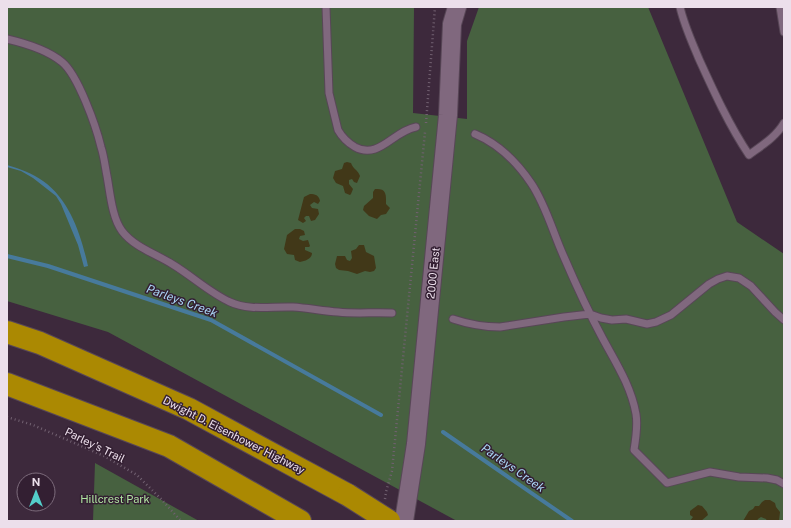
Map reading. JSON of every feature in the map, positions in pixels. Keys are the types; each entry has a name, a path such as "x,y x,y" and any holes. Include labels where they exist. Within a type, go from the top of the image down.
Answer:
{"highway":[{"name":"Dwight D. Eisenhower Highway","path":"7,332 40,343 189,409 348,495 387,514"},
{"path":"7,384 169,446 300,521"}],"street":[{"name":"2000 East","path":"448,7 452,24"},
{"name":"2000 East","path":"404,521 416,444 448,115 452,24 457,7"}],"lane":[{"path":"326,7 329,93 340,134 350,144 359,149 368,151 376,150 408,129 416,127"},
{"path":"680,7 687,31 708,79 735,135 748,155 770,139 784,123"},
{"path":"780,7 784,32"},
{"path":"7,39 30,46 55,58 62,62 72,74 82,94 99,140 116,218 119,226 127,236 172,264 217,295 244,307 294,307 344,313 392,313"},
{"path":"475,134 488,139 501,148 518,165 532,184 539,197 563,257 590,314 623,375 636,414 637,427 634,450 667,483 710,472 739,477 767,478 777,480 784,484"},
{"path":"453,319 468,324 495,327 590,314 612,320 626,319 647,324 656,322 671,315 709,284 727,276 739,278 751,286 774,312 784,320"}],"path":[{"path":"387,514 386,492 392,471 427,113 435,7"},
{"name":"Parley's Trail","path":"7,417 33,425 104,456 137,475 181,521"}],"green space":[{"path":"7,7 414,7 413,113 467,119 467,41 479,7 648,7 737,222 784,254 784,521 457,521 108,332 7,301"},
{"name":"Hillcrest Park","path":"95,463 199,521 93,521"}],"sand":[{"path":"344,163 351,163 360,176 357,183 352,179 349,180 349,184 353,189 350,195 345,193 343,186 336,183 333,178 335,171 342,169"},
{"path":"375,189 384,191 386,195 386,204 390,208 386,214 381,215 377,219 369,216 363,210 364,206 373,198 373,192"},
{"path":"314,194 319,197 320,201 318,204 314,202 310,205 312,208 318,209 319,214 315,220 311,221 309,216 306,216 304,218 306,221 303,223 298,220 304,197"},
{"path":"295,229 304,231 305,235 300,236 299,239 303,241 308,240 310,246 305,247 305,250 312,253 310,258 300,262 295,260 294,255 287,254 284,249 287,235"},
{"path":"359,245 364,245 366,252 374,256 376,268 374,271 365,271 357,274 336,268 335,264 337,256 345,256 347,260 350,261 352,258 351,251 356,249"},
{"path":"765,500 770,500 775,503 780,512 779,521 767,521 761,517 757,521 743,521 749,511 755,506 759,506"},
{"path":"698,505 702,506 708,515 701,521 690,521 693,517 690,515 690,511"}],"water":[{"path":"7,165 39,178 60,198 78,230 88,266 84,267 78,245 61,204 56,196 33,178 21,171 7,167"}],"waterway":[{"name":"Parleys Creek","path":"7,256 48,266 211,320 381,415"},
{"name":"Parleys Creek","path":"443,432 572,521"}]}
